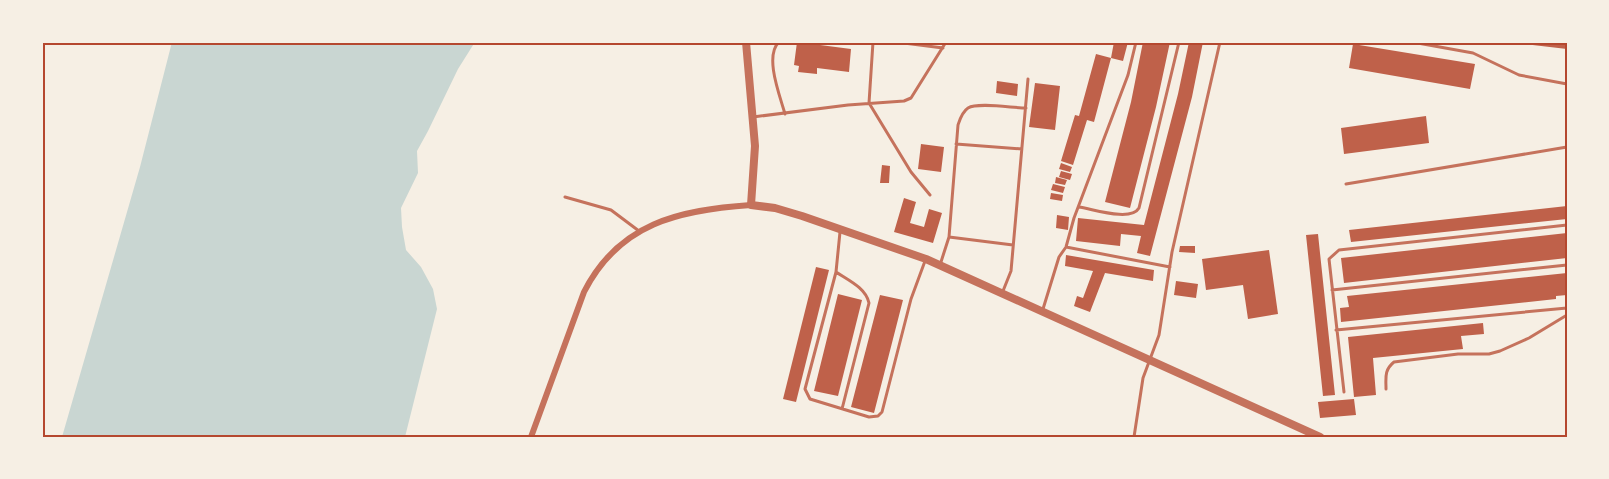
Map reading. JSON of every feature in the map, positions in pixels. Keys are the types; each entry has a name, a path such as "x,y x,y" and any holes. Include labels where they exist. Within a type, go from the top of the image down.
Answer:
{"street":[{"path":"746,42 753,117 754,156 751,205"},
{"path":"534,436 576,312 594,273 616,248 639,231 674,218 751,205 775,208 926,259 1320,437"}],"lane":[{"path":"779,42 773,49 772,56 775,80 785,114"},
{"path":"873,42 868,103 911,172 930,195"},
{"path":"896,42 943,48"},
{"path":"753,117 903,101 911,98 946,42"},
{"path":"1042,310 1059,257 1066,247 1078,207 1128,75 1136,42"},
{"path":"1078,207 1128,215 1137,212 1165,109 1179,42"},
{"path":"1134,437 1143,378 1159,335 1170,267 1220,42"},
{"path":"1412,42 1473,53 1519,75 1567,84"},
{"path":"1003,292 1011,271 1028,79"},
{"path":"940,265 949,237 958,125 962,115 968,109 976,106 1026,108"},
{"path":"956,144 1022,149"},
{"path":"1346,184 1567,147"},
{"path":"565,197 611,210 639,231"},
{"path":"1344,392 1329,259 1338,250 1567,225"},
{"path":"841,229 836,272 805,389 810,399 873,418 882,412 911,299 926,259"},
{"path":"949,237 1014,245"},
{"path":"1066,247 1170,267"},
{"path":"1332,290 1567,265"},
{"path":"836,272 862,291 869,303 842,409"},
{"path":"1336,330 1567,308"},
{"path":"1386,389 1386,373 1388,367 1394,362 1458,354 1489,354 1529,338 1567,315"}],"shaded area":[{"path":"172,42 475,42 458,69 417,151 418,173 401,208 406,250 421,267 433,289 437,309 405,437 62,437 140,167"}],"building":[{"path":"797,42 851,49 849,72 817,68 817,74 798,72 799,66 794,65"},
{"path":"1114,42 1128,42 1123,61 1111,58"},
{"path":"1143,42 1170,42 1130,208 1105,202 1131,102"},
{"path":"1189,42 1203,42 1192,97 1150,256 1137,253 1141,236 1121,234 1120,246 1076,241 1078,218 1144,225"},
{"path":"1567,42 1567,49 1515,43"},
{"path":"1353,44 1475,64 1470,89 1349,68"},
{"path":"1096,54 1111,58 1094,122 1087,120 1073,165 1061,161 1075,115 1079,116"},
{"path":"997,81 1018,84 1017,96 996,93"},
{"path":"1035,83 1060,86 1055,130 1029,127"},
{"path":"1426,116 1429,143 1344,154 1341,128"},
{"path":"921,144 944,147 941,172 918,169"},
{"path":"1061,163 1072,167 1070,172 1059,169"},
{"path":"882,165 890,166 889,183 880,183"},
{"path":"1061,171 1072,174 1070,180 1059,177"},
{"path":"1056,177 1067,180 1065,185 1055,183"},
{"path":"1053,184 1065,187 1063,193 1051,190"},
{"path":"1051,193 1063,195 1062,201 1050,199"},
{"path":"904,198 916,202 910,223 924,227 929,209 942,213 933,243 894,232"},
{"path":"1567,206 1567,219 1351,242 1349,230"},
{"path":"1057,215 1069,217 1068,230 1056,228"},
{"path":"1567,233 1567,258 1344,283 1341,258"},
{"path":"1318,234 1335,395 1323,396 1306,235"},
{"path":"1180,246 1195,246 1195,253 1179,252"},
{"path":"1269,250 1278,314 1248,319 1243,285 1206,290 1202,259"},
{"path":"1066,255 1154,270 1153,281 1105,273 1090,312 1074,306 1077,296 1083,298 1093,271 1065,266"},
{"path":"816,267 829,270 796,402 783,399"},
{"path":"1567,273 1567,295 1556,296 1556,299 1341,322 1340,308 1349,307 1347,296"},
{"path":"1176,281 1198,284 1196,298 1174,295"},
{"path":"838,294 862,300 838,396 814,391"},
{"path":"880,295 903,300 874,413 851,407"},
{"path":"1483,323 1484,334 1461,336 1463,349 1373,358 1376,395 1354,397 1348,337"},
{"path":"1354,399 1356,415 1320,418 1318,402"}]}
